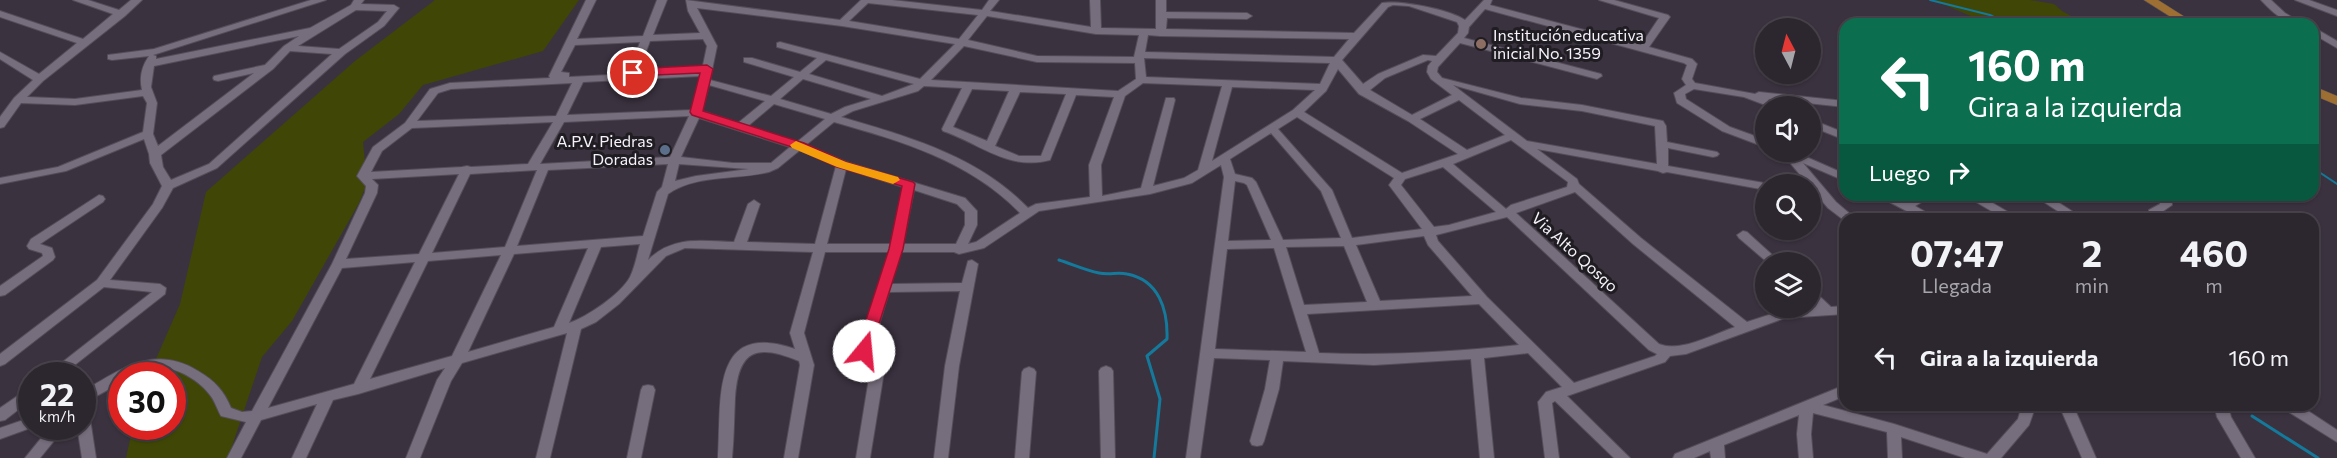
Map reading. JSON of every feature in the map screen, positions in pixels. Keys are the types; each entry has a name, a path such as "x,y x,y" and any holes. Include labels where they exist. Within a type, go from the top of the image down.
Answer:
{"main road":[{"path":"2150,0 2180,18"},
{"path":"2319,93 2337,101"}],"street":[{"path":"78,0 122,15"},
{"path":"0,125 18,100 39,79 122,15 137,0"},
{"path":"112,57 155,52 321,0"},
{"path":"591,0 554,76 633,73 706,74 772,99 888,134 953,159 1009,194 1026,213"},
{"path":"633,73 662,0"},
{"path":"842,23 866,0 984,13 1096,31 1357,36"},
{"path":"635,279 663,192 668,187 683,181 758,172 774,166 833,117 879,98 914,88 922,83 960,43 994,0"},
{"path":"1095,0 1096,31"},
{"path":"1160,33 1161,0"},
{"path":"1604,0 1665,17 1643,49"},
{"path":"2266,0 2287,18"},
{"path":"2300,0 2337,13"},
{"path":"2332,0 2337,13"},
{"path":"186,369 215,388 226,412 242,417 257,416 575,326 591,319 614,301 662,254 672,248 698,243 739,246 959,250 980,245 1026,213 1045,207 1146,192 1177,185 1203,172 1297,112 1323,87 1337,60 1385,4 1394,1 1410,3 1460,20 1464,26"},
{"path":"691,2 984,46 1037,59 1337,60"},
{"path":"668,187 674,160 696,112 712,46 691,2"},
{"path":"0,361 100,283 158,205 168,186 213,166 341,52 381,24 394,8 356,3 288,48 269,67 155,154"},
{"path":"1692,86 1687,79 1692,64 1486,3 1464,26 1463,33 1439,60 1432,72 1435,77 1573,181 1574,185 1636,241 1744,327"},
{"path":"0,14 86,44"},
{"path":"1162,15 1246,15"},
{"path":"148,64 314,30"},
{"path":"1141,80 1139,58 1144,33"},
{"path":"2319,34 2337,45"},
{"path":"571,42 707,36"},
{"path":"1458,39 1597,76"},
{"path":"780,45 922,83 1120,94"},
{"path":"288,48 341,52"},
{"path":"155,52 148,64 146,93 152,103 148,134 155,154 156,168 165,177 168,186"},
{"path":"0,55 39,79"},
{"path":"741,126 825,56"},
{"path":"1363,92 1366,84 1379,76 1398,71 1427,57 1439,60"},
{"path":"748,60 879,98"},
{"path":"1337,60 1343,71 1363,92 1412,119 1466,154"},
{"path":"218,78 269,67"},
{"path":"363,176 377,150 409,125 434,91 450,86 706,74"},
{"path":"1435,77 1520,101 1582,108 1659,123 1663,170"},
{"path":"413,458 444,380 457,360 509,252 538,167 579,80"},
{"path":"1096,200 1095,165 1120,94 1141,80 1323,87"},
{"path":"1203,172 1228,82"},
{"path":"1755,140 1726,129 1681,101 1679,93 1692,86 1759,96"},
{"path":"968,87 947,129 972,138 1012,159 1046,158 1072,91"},
{"path":"988,148 1016,88"},
{"path":"18,100 94,101 146,93"},
{"path":"1746,94 1755,98"},
{"path":"1412,119 1461,95"},
{"path":"1146,192 1170,100"},
{"path":"1821,103 1839,104"},
{"path":"409,125 696,112 800,146 842,165 960,201 971,211 971,225 959,250"},
{"path":"1297,112 1401,177"},
{"path":"1821,126 1839,134"},
{"path":"1271,127 1326,190 1375,305"},
{"path":"0,181 62,168 148,134"},
{"path":"1513,135 1445,164 1401,177 1395,185 1429,230 1432,242 1482,300 1572,388"},
{"path":"1525,143 1755,185"},
{"path":"1662,144 1713,154"},
{"path":"1193,458 1230,177 1224,157"},
{"path":"363,176 674,160 734,166 774,166"},
{"path":"1795,162 1832,205 1842,213"},
{"path":"1809,162 1839,175"},
{"path":"1445,164 1507,213"},
{"path":"791,458 807,365 797,333 842,165"},
{"path":"358,389 467,170"},
{"path":"234,458 338,264 371,193 372,185 363,176"},
{"path":"1230,177 1248,180 1252,184 1279,244 1314,358"},
{"path":"864,351 896,249 909,184"},
{"name":"Via Alto Qosqo","path":"1574,185 1571,189 1515,208 1507,213 1654,347 1666,352"},
{"path":"0,292 49,257 48,251 33,246 35,242 99,199"},
{"path":"1896,201 1920,213"},
{"path":"1907,206 1917,201"},
{"path":"1981,201 2003,213"},
{"path":"2049,201 2068,213"},
{"path":"2153,213 2166,205 2168,201"},
{"path":"739,246 754,204"},
{"path":"1221,245 1349,242 1455,228 1507,213"},
{"path":"1743,235 1763,252"},
{"path":"338,264 647,240"},
{"path":"560,330 596,244"},
{"path":"941,458 952,366 972,264"},
{"path":"70,362 161,291 160,288 100,283"},
{"path":"883,288 967,287"},
{"path":"1299,310 1482,300"},
{"path":"1821,305 1827,310"},
{"path":"1552,458 1545,402 1556,394 1660,359 1666,352 1681,351 1784,314 1839,310"},
{"path":"543,458 575,326"},
{"path":"725,458 730,378 734,364 749,351 764,347 777,347 803,357"},
{"path":"1208,353 1374,360 1477,354 1531,348"},
{"path":"1477,354 1486,458"},
{"path":"1257,441 1270,399 1276,356"},
{"path":"1106,371 1108,458"},
{"path":"863,458 877,372"},
{"path":"1022,458 1029,372"},
{"path":"634,458 648,390"},
{"path":"1680,458 1839,393"},
{"path":"1556,394 1623,458"},
{"path":"299,458 327,397"},
{"path":"0,416 18,402"},
{"path":"1807,406 1894,429 1982,458"},
{"path":"1806,458 1804,434 1807,406"},
{"path":"1992,458 2024,421 2027,411"},
{"path":"2069,411 2089,458"},
{"path":"2222,411 2248,458"},
{"path":"2298,411 2337,437"},
{"path":"0,434 18,427"},
{"path":"1894,429 1895,458"},
{"path":"32,458 47,440"},
{"path":"86,440 88,458"},
{"path":"1717,442 1718,458"}],"green space":[{"path":"435,0 579,0 543,51 423,85 399,114 363,142 367,183 359,203 292,321 262,357 228,458 126,458 130,440 186,440 186,362 155,362 180,304 206,192 355,61"},
{"path":"1933,0 2030,0 2054,4 2074,18 1976,18"}],"waterway":[{"path":"1930,0 1996,18"},
{"path":"2319,172 2337,184"},
{"path":"1059,260 1099,273 1124,273 1138,277 1147,283 1159,298 1166,317 1167,339 1147,356 1160,399 1154,458"},
{"path":"2252,416 2318,458"}],"slow traffic":[{"path":"796,145 842,165 893,180"}],"place":[{"name":"Institución educativa inicial No. 1359","path":"1481,44"},
{"name":"A.P.V. Piedras Doradas","path":"665,150"}],"route":[{"path":"633,73 707,69 696,112 800,146 842,165 909,184 896,249 864,351"}]}
